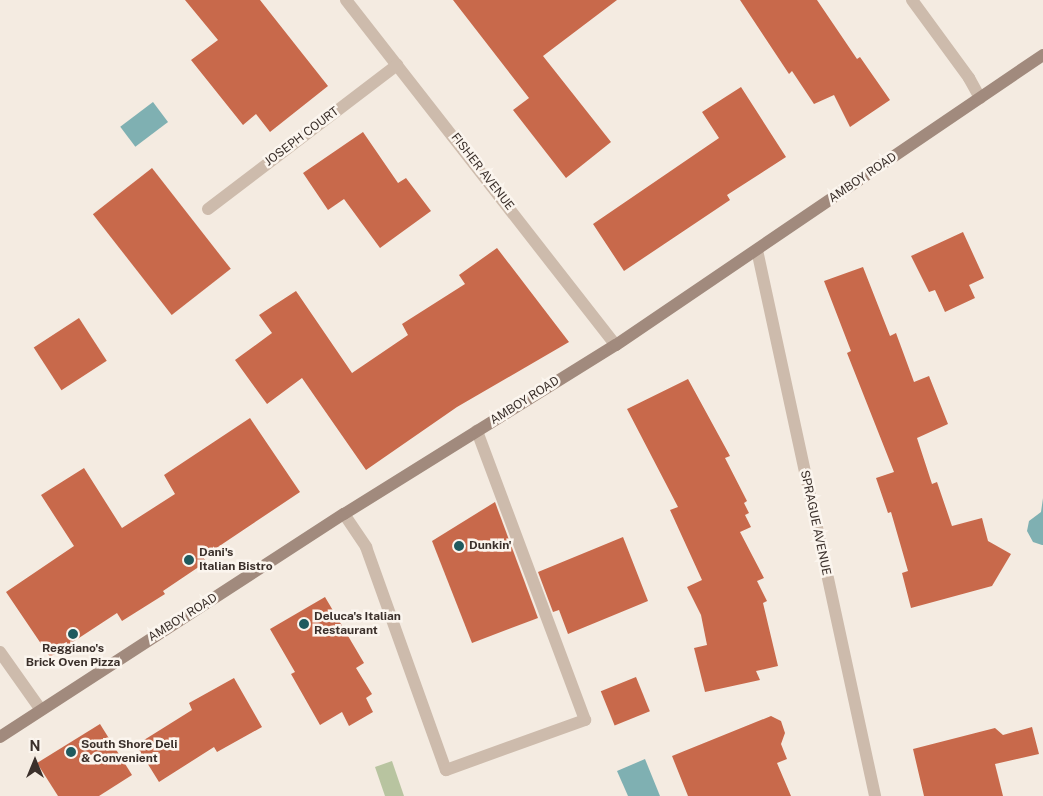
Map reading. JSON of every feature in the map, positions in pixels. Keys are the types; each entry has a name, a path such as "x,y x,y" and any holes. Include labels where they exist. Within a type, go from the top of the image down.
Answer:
{"main road":[{"name":"AMBOY ROAD","path":"0,736 344,514 616,345 1043,54"}],"street":[{"name":"FISHER AVENUE","path":"346,0 616,345"},
{"path":"912,0 969,78 980,98"},
{"name":"JOSEPH COURT","path":"208,209 397,65"},
{"name":"SPRAGUE AVENUE","path":"757,250 875,796"},
{"path":"344,514 366,547 446,770 586,720 477,431"},
{"path":"0,652 41,710"}],"green space":[{"path":"392,761 404,796 385,796 375,767"}],"water":[{"path":"153,102 168,122 135,147 120,127"},
{"path":"1043,498 1042,545 1033,542 1027,531 1029,521 1041,512"},
{"path":"645,759 660,796 628,796 617,771"}],"building":[{"path":"185,0 260,0 328,86 270,132 256,114 243,125 191,60 218,40"},
{"path":"453,0 617,0 543,56 611,142 566,178 513,110 529,98"},
{"path":"740,0 817,0 857,59 860,57 890,100 850,127 834,95 814,104 792,71 789,74"},
{"path":"741,87 786,157 727,195 730,200 624,271 593,224 719,138 702,112"},
{"path":"363,132 398,183 406,178 431,211 380,248 344,199 328,210 303,173"},
{"path":"152,168 231,269 172,315 93,214"},
{"path":"963,232 984,278 969,285 975,298 945,312 935,290 929,292 911,256"},
{"path":"497,248 569,342 457,407 366,470 302,378 267,404 235,360 272,333 259,315 296,291 352,373 408,335 402,324 465,284 459,275"},
{"path":"863,267 890,336 896,333 914,382 929,376 948,424 917,438 932,484 937,482 952,526 982,518 988,541 1011,554 992,586 911,608 902,573 908,571 891,512 888,513 876,478 894,472 847,353 851,351 824,281"},
{"path":"79,318 107,361 61,390 34,347"},
{"path":"688,379 730,456 725,458 747,501 744,503 749,513 745,515 751,527 740,532 764,578 757,581 767,601 763,603 778,666 756,671 760,680 705,692 694,648 707,645 701,615 687,587 702,580 670,510 678,507 627,409"},
{"path":"250,418 300,492 203,557 206,562 163,591 165,594 122,621 117,613 50,657 6,592 74,546 41,495 84,468 122,528 175,494 164,475"},
{"path":"495,502 538,618 472,643 432,541"},
{"path":"623,537 648,601 568,634 559,610 553,612 538,572"},
{"path":"325,597 364,663 356,668 372,694 366,698 373,712 349,726 342,712 320,725 291,674 295,672 270,629"},
{"path":"636,677 650,711 615,726 601,691"},
{"path":"234,678 262,727 217,752 214,747 159,782 136,745 192,710 189,703"},
{"path":"771,716 781,721 785,733 781,744 787,759 777,763 791,796 688,796 672,756"},
{"path":"100,724 132,775 99,796 58,796 37,763"},
{"path":"1032,727 1039,754 995,764 1003,796 924,796 913,749 995,728 1003,735"}],"place":[{"name":"Dunkin'","path":"459,546"},
{"name":"Dani's Italian Bistro","path":"189,560"},
{"name":"Deluca's Italian Restaurant","path":"304,624"},
{"name":"Reggiano's Brick Oven Pizza","path":"73,634"},
{"name":"South Shore Deli & Convenient","path":"71,752"}]}
